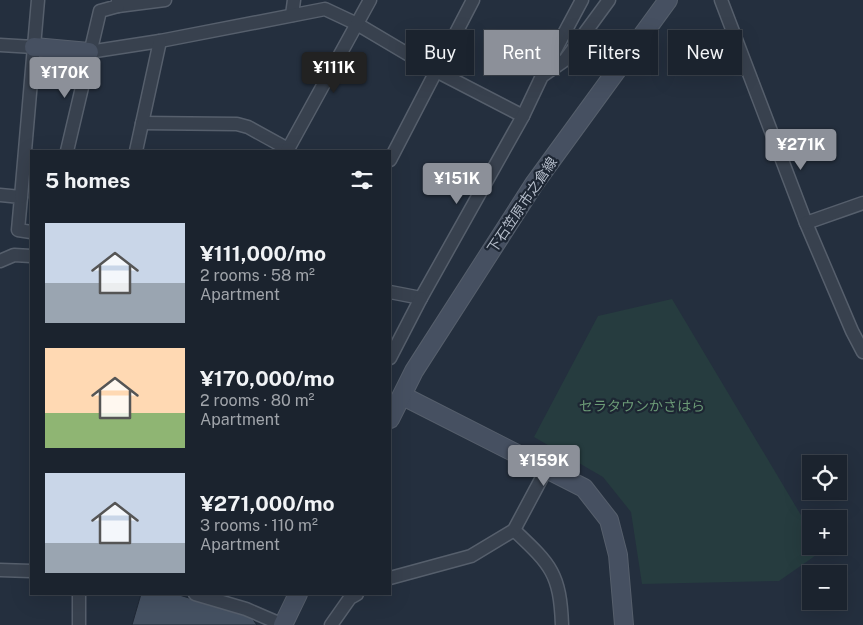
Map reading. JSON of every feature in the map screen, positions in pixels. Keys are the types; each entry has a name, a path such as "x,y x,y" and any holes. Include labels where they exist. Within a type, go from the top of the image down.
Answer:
{"main road":[{"name":"下石笠原市之倉線","path":"391,418 414,371 534,184 668,0"},
{"path":"34,47 90,52"},
{"path":"403,396 584,488 609,520 618,554 624,625"},
{"path":"283,625 298,595"}],"street":[{"path":"30,232 18,230 38,0"},
{"path":"67,150 100,11 118,3 164,0"},
{"path":"292,15 294,0"},
{"path":"142,124 237,124 248,127 288,150 370,0"},
{"path":"458,30 473,0"},
{"path":"391,356 421,298 523,116 582,0"},
{"path":"542,76 564,60 609,0"},
{"path":"720,0 806,223 852,331 863,352"},
{"path":"90,52 160,41 326,9 358,24 406,53"},
{"path":"136,150 160,41"},
{"path":"0,45 34,47"},
{"path":"391,158 436,75"},
{"path":"444,75 523,116"},
{"path":"0,195 21,197"},
{"path":"806,223 863,202"},
{"path":"0,261 14,256 30,256"},
{"path":"391,292 421,298"},
{"path":"391,578 471,556 514,530 546,470"},
{"path":"514,530 536,550 554,573 561,596 562,625"},
{"path":"0,570 30,572"},
{"path":"79,595 79,625"},
{"path":"198,595 246,609 283,625"},
{"path":"331,625 350,598 355,595"}],"green space":[{"name":"セラタウンかさはら","path":"672,299 802,517 802,555 816,555 779,581 642,584 631,512 603,477 534,437 598,316"}],"building":[{"path":"141,595 179,595 251,617 257,625 132,625"}]}
